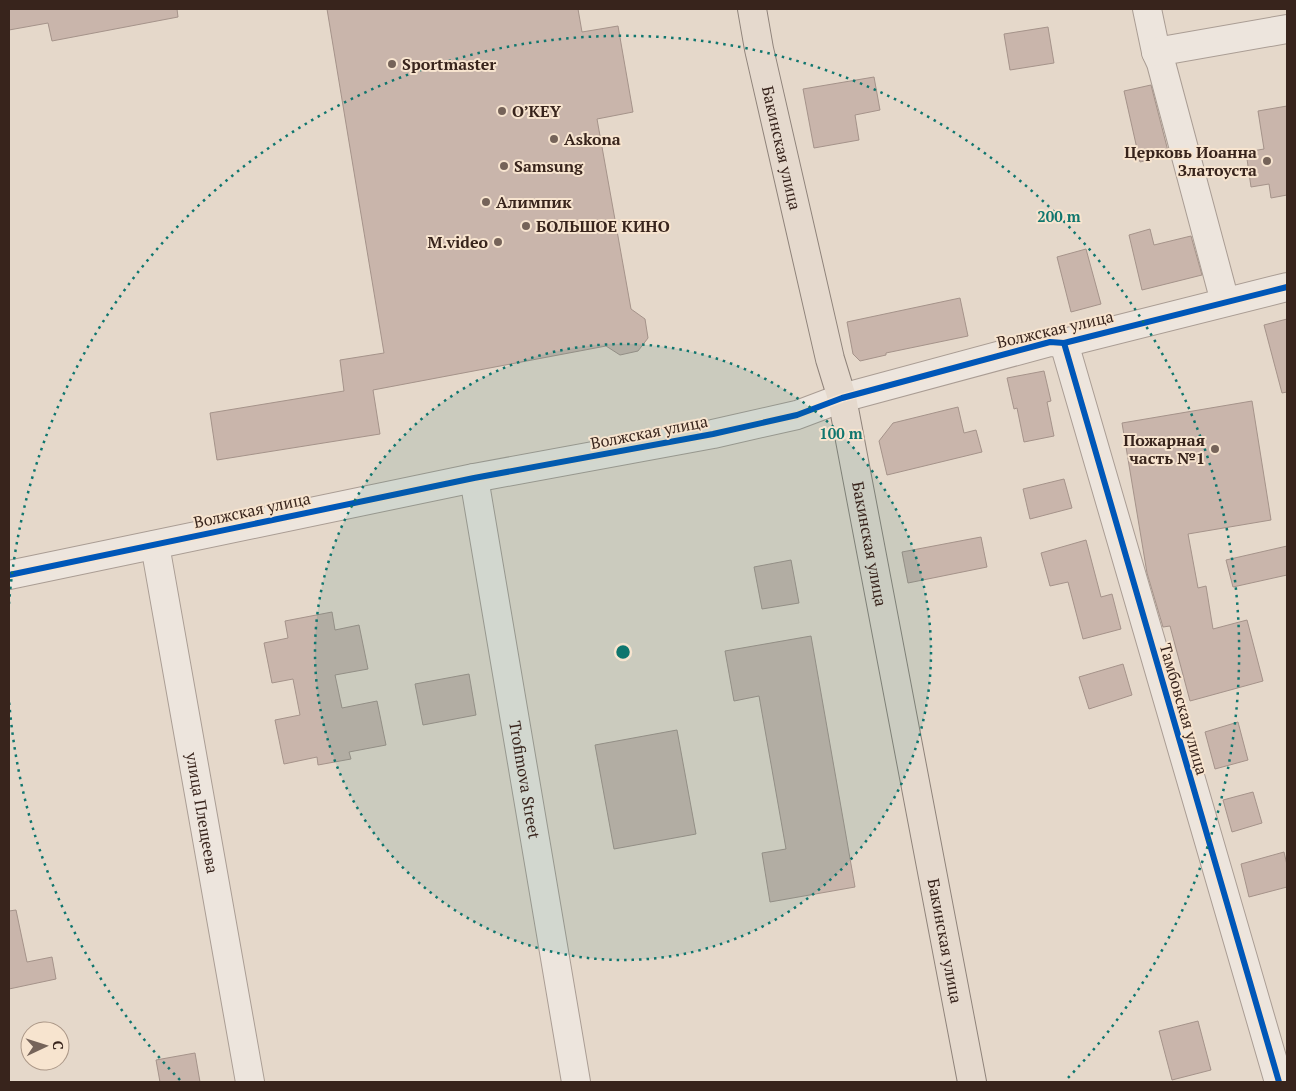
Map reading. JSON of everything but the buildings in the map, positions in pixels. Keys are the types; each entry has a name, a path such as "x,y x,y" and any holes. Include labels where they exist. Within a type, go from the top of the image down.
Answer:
{"main road":[{"name":"Бакинская улица","path":"752,9 759,49 830,359 842,398 972,1082"}],"street":[{"path":"1147,9 1156,52 1161,64 1225,302"},
{"path":"1156,52 1287,29"},
{"name":"Волжская улица","path":"9,575 474,478 713,434 797,415 842,398 1050,342 1064,343 1287,287"},
{"name":"Тамбовская улица","path":"1064,343 1278,1082"},
{"name":"Trofimova Street","path":"474,478 576,1082"},
{"name":"улица Плещеева","path":"155,545 250,1082"}],"cycle path":[{"path":"9,575 474,478 713,434 797,415 842,398 1050,342 1064,343 1287,287"},
{"path":"1064,343 1279,1082"}],"place":[{"name":"Sportmaster","path":"392,64"},
{"name":"O’KEY","path":"502,111"},
{"name":"Askona","path":"554,139"},
{"name":"Церковь Иоанна Златоуста","path":"1267,161"},
{"name":"Samsung","path":"504,166"},
{"name":"Алимпик","path":"486,202"},
{"name":"БОЛЬШОЕ КИНО","path":"526,226"},
{"name":"M.video","path":"498,242"},
{"name":"Пожарная часть №1","path":"1215,449"}]}
